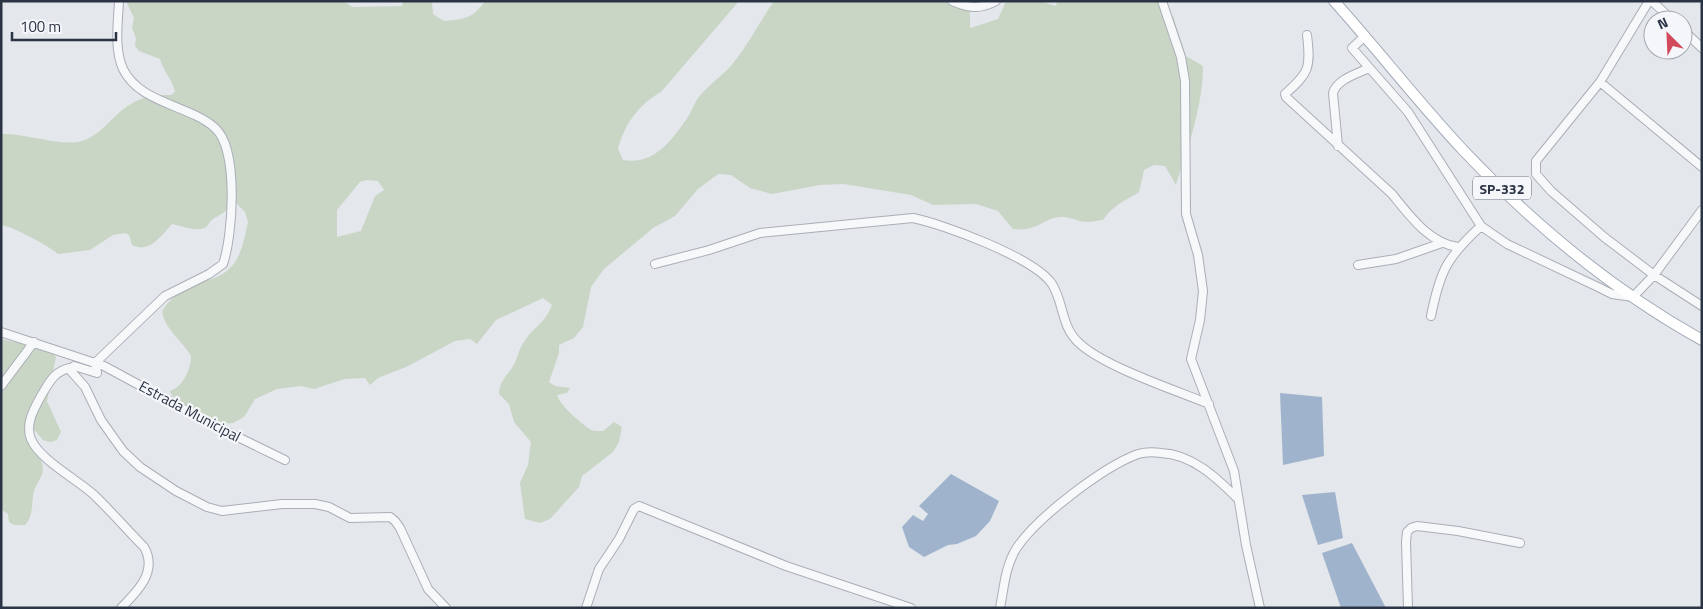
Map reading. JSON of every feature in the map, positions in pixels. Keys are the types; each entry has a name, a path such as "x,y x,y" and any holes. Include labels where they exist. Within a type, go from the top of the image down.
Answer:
{"main road":[{"name":"SP-332","path":"1334,1 1411,92 1500,186 1559,239 1634,297 1702,340"}],"street":[{"path":"119,1 118,42 124,71 134,83 152,97 214,127 224,138 232,192 230,237 223,264 217,270 164,296 95,363 97,373 74,366 54,374 32,413 28,425 30,438 46,459 95,495 144,547 149,557 148,570 140,588 121,608"},
{"path":"952,1 966,7 977,8 996,1"},
{"path":"1162,1 1181,57 1185,81 1186,214 1199,263 1203,291 1200,320 1191,359 1234,471 1255,591 1260,608"},
{"path":"1661,10 1651,1 1600,82 1536,161 1536,174 1540,182 1604,237 1654,276 1702,306"},
{"path":"1307,36 1309,53 1304,78 1284,94 1298,111 1392,194 1403,210 1442,243 1458,247"},
{"path":"1364,36 1352,48 1408,112 1481,226 1507,244 1612,294 1634,297 1654,276 1702,210"},
{"path":"1338,146 1333,93 1335,88 1344,81 1369,68"},
{"path":"1600,82 1702,167"},
{"path":"655,264 709,250 760,233 912,218 938,223 1043,273 1054,288 1067,329 1088,350 1108,362 1209,404"},
{"path":"1431,316 1443,271 1458,247 1481,226"},
{"path":"1358,265 1396,259 1442,243"},
{"name":"Estrada Municipal","path":"1,332 104,366 213,425 285,460"},
{"path":"1,386 34,342"},
{"path":"70,368 85,387 101,420 123,451 140,467 176,491 207,507 222,511 299,503 330,506 350,518 390,517 400,528 428,589 446,608"},
{"path":"1000,608 1006,573 1015,550 1026,536 1092,480 1139,454 1164,453 1191,462 1214,475 1238,499"},
{"path":"586,608 600,569 619,539 634,508 639,506 786,566 911,608"},
{"path":"1408,608 1406,542 1407,532 1411,528 1417,526 1458,531 1520,543"}],"green space":[{"path":"126,1 344,1 352,7 402,6 403,1 432,1 433,14 444,21 468,17 485,1 739,1 661,92 639,109 628,124 618,149 623,160 634,161 653,155 675,135 699,97 730,67 740,54 774,1 957,1 970,11 970,28 998,19 1006,1 1040,1 1056,6 1057,1 1162,1 1165,16 1173,16 1186,56 1203,66 1198,111 1176,185 1165,166 1154,165 1144,170 1139,192 1115,207 1103,220 1085,222 1061,217 1029,229 1013,229 998,211 976,204 933,205 911,195 844,184 820,185 772,194 750,188 731,175 718,174 698,189 675,216 653,228 604,269 591,287 583,327 574,338 559,345 559,353 549,382 555,386 570,388 567,393 557,395 559,400 567,410 591,430 603,431 614,422 622,427 619,442 613,452 582,476 579,487 550,519 540,523 525,519 520,483 528,465 531,442 514,422 509,404 499,394 499,389 515,363 522,344 549,312 552,305 543,298 496,320 477,344 470,339 455,341 406,367 378,378 370,385 365,378 345,379 314,389 301,386 277,389 255,399 244,417 233,423 221,424 199,419 172,396 170,391 179,386 185,377 190,366 191,356 170,329 162,311 180,292 225,273 232,266 243,245 248,222 245,212 237,204 232,204 205,228 193,229 172,224 159,238 144,247 132,245 129,235 125,233 113,235 90,250 58,254 30,237 1,225 1,134 64,142 82,141 96,134 125,108 136,101 150,96 171,95 175,92 160,59 139,51 135,46 136,38 132,28 134,18","holes":["366,180 378,181 384,190 375,196 361,231 337,237 337,210 360,182"]},
{"path":"1,339 46,348 56,357 47,401 61,432 57,440 50,442 43,440 32,427 29,434 29,439 40,458 43,470 34,491 30,518 25,525 14,525 9,522 8,514 1,509"}],"water":[{"path":"1280,393 1322,397 1324,456 1283,465"},
{"path":"951,474 999,501 990,521 976,536 957,544 948,545 924,557 909,547 902,527 913,515 923,521 928,514 919,506"},
{"path":"1335,492 1343,538 1318,545 1302,495"},
{"path":"1352,543 1386,608 1341,608 1322,553"}]}
